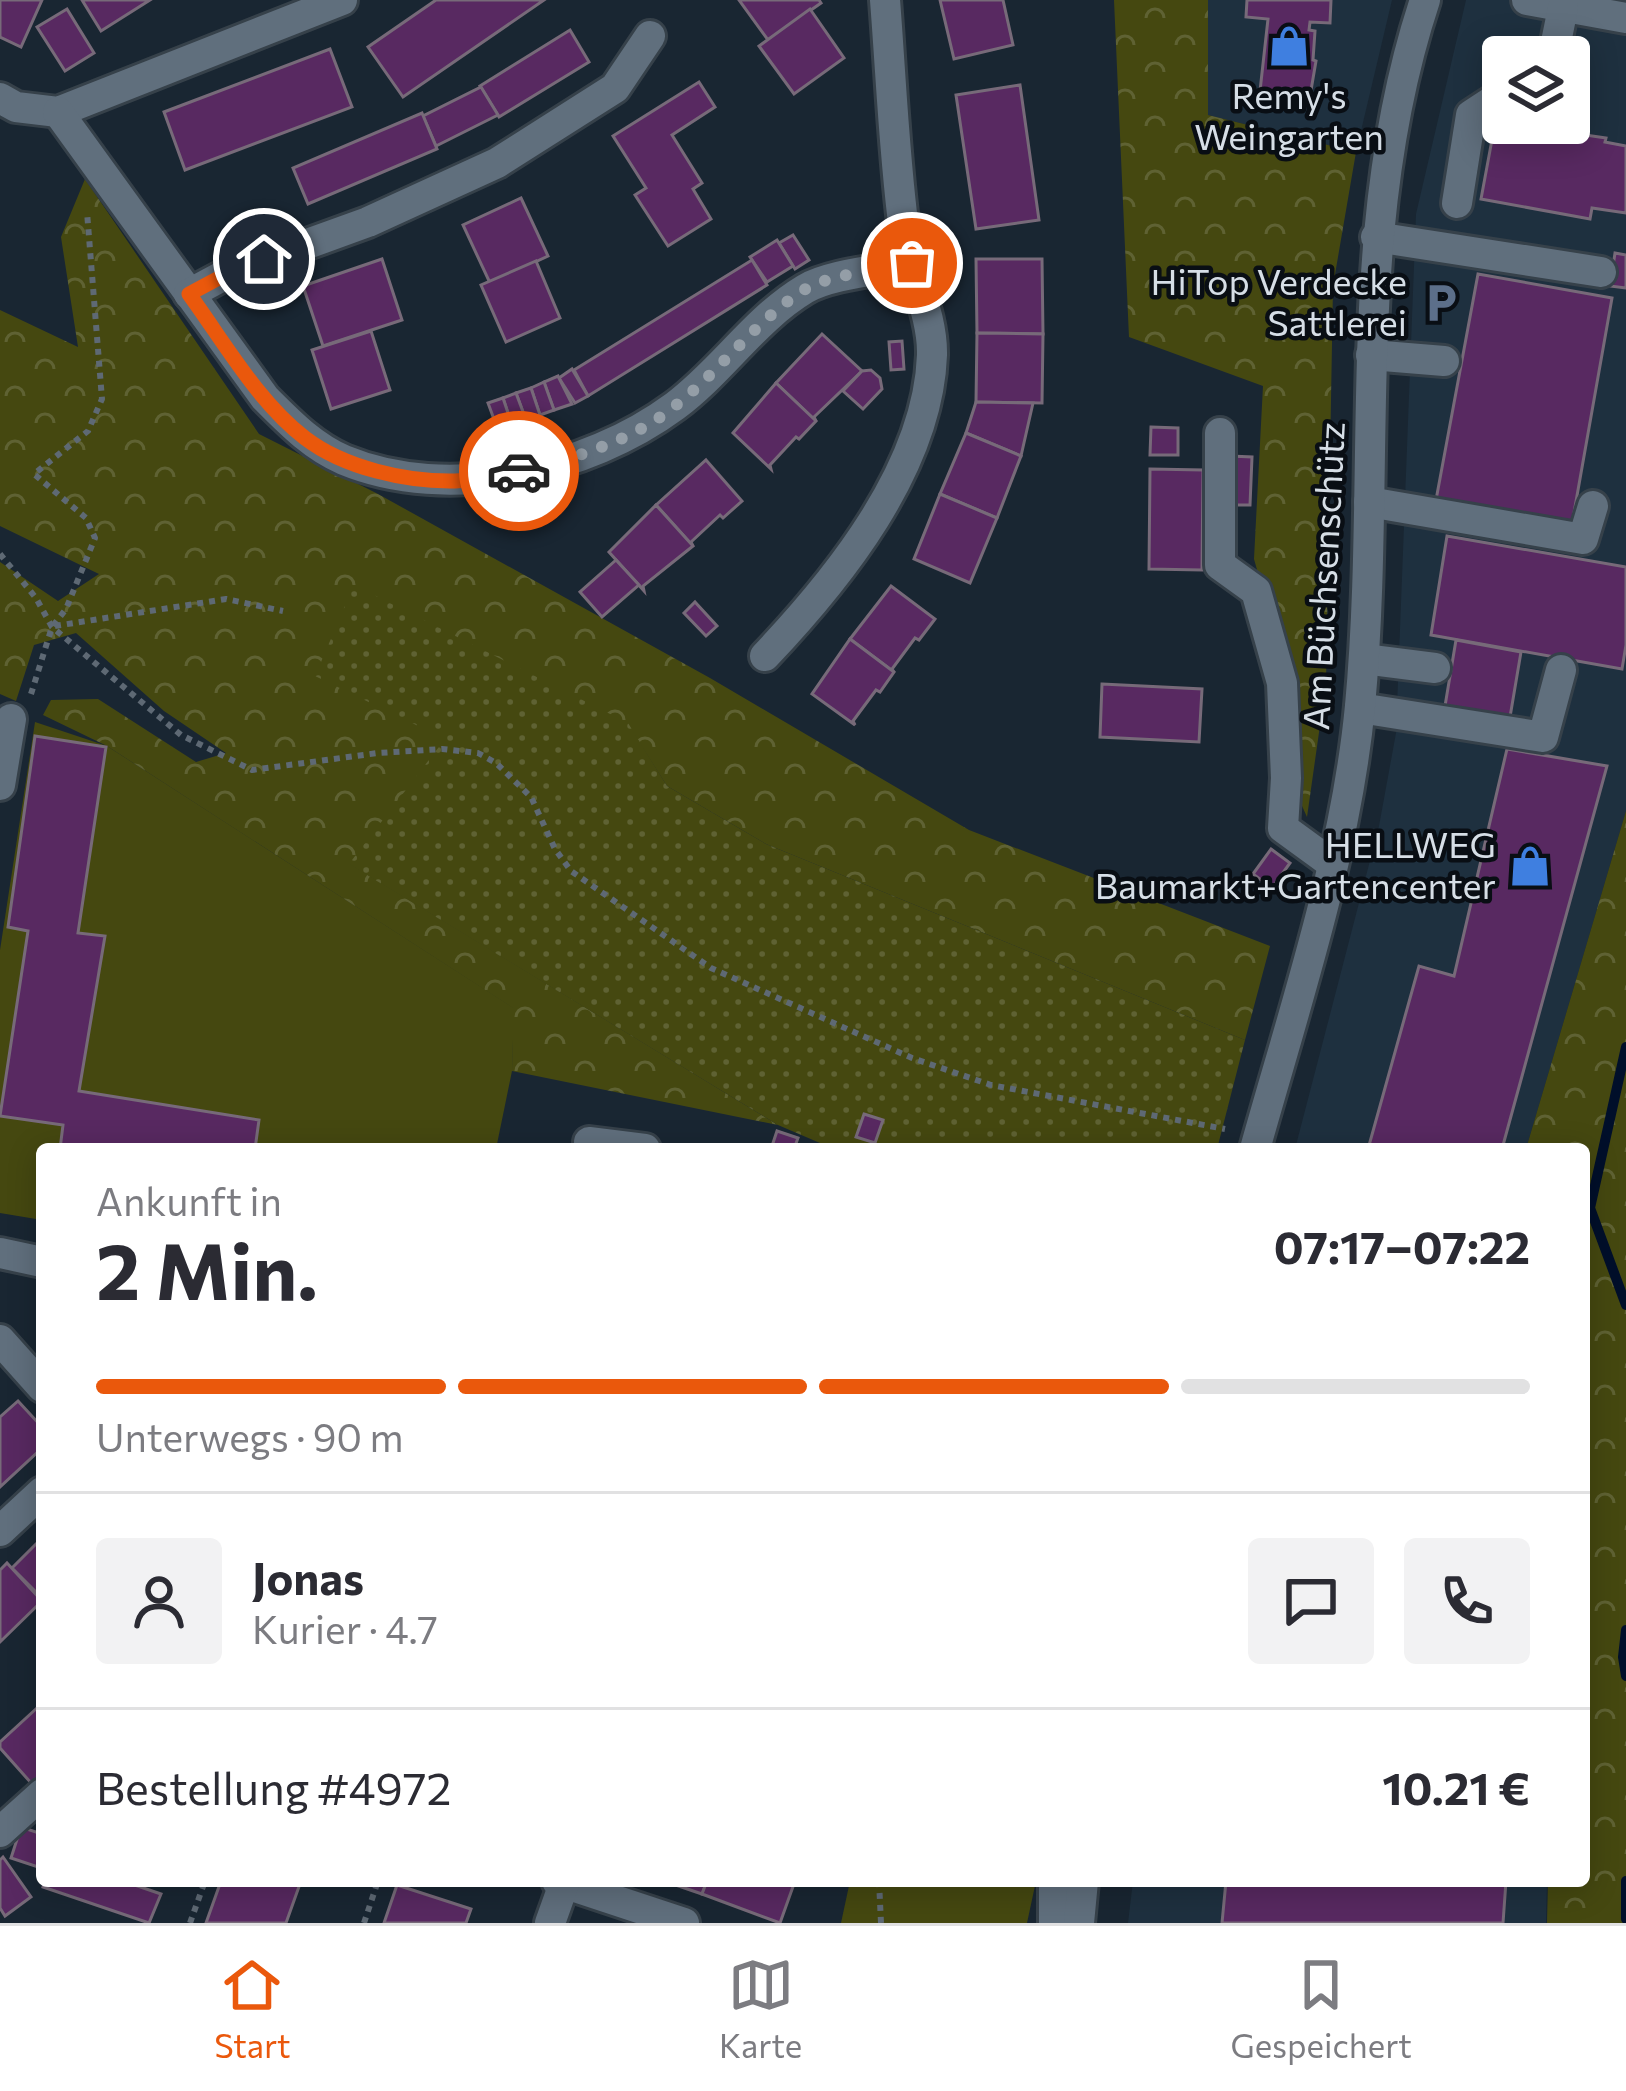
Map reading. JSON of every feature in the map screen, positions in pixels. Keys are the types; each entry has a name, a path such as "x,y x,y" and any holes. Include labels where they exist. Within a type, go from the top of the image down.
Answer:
{"street":[{"path":"0,98 16,107 58,112 342,0"},
{"path":"765,656 839,572 895,479 921,412 932,353 904,231 885,0"},
{"name":"Am Büchsenschütz","path":"1257,1143 1349,792 1364,659 1376,237 1399,94 1425,0"},
{"path":"1527,0 1626,18"},
{"path":"1557,36 1563,8"},
{"path":"189,294 230,272 368,223 497,163 615,88 650,36"},
{"path":"1457,203 1471,115 1482,108"},
{"path":"58,112 266,398 306,439 344,460 387,473 455,481 542,465 631,435 678,404 808,287 912,263"},
{"path":"1376,237 1601,272"},
{"path":"1371,355 1444,361"},
{"path":"1220,433 1220,565 1256,591 1282,683 1283,828 1331,863"},
{"path":"1369,502 1583,539 1593,506"},
{"path":"1364,659 1435,668"},
{"path":"1360,708 1543,737 1561,670"},
{"path":"0,784 11,719"},
{"path":"589,1142 597,1143"},
{"path":"0,1253 36,1261"},
{"path":"0,1340 36,1380"},
{"path":"0,1531 36,1498"},
{"path":"0,1832 36,1799"},
{"path":"550,1923 561,1887"},
{"path":"577,1887 684,1923"},
{"path":"1054,1887 1054,1923"},
{"path":"1079,1923 1082,1887"}],"path":[{"path":"11,719 31,696 52,627 66,609 95,538 86,518 34,473 88,431 102,399 86,195 96,168"},
{"path":"0,554 36,598 52,627 181,735 252,770 378,753 442,749 478,753 496,763 531,797 555,849 571,871 679,948 731,977 892,1049 991,1085 1219,1127 1252,1143"},
{"path":"52,627 226,596 283,611"},
{"path":"190,1923 203,1887"},
{"path":"364,1923 376,1887"},
{"path":"879,1887 881,1923"}],"shaded area":[{"path":"1208,0 1392,0 1356,152 1208,115"},
{"path":"1466,0 1626,0 1626,811 1528,1143 1297,1143 1379,826 1396,733 1416,214"},
{"path":"1132,1887 1547,1887 1546,1923 1128,1923"}],"green space":[{"path":"1114,0 1208,0 1208,115 1356,152 1333,286 1326,683 1307,817 1294,788 1289,682 1254,559 1263,386 1129,337"},
{"path":"85,179 259,434 378,494 710,678 969,830 1270,946 1245,1040 766,844 667,786 627,723 446,739 350,864 778,1125 512,1071 513,1008 107,746 43,715 51,700 98,699 196,762 226,753 164,711 76,633 34,645 16,701 0,694 0,562 58,601 99,574 0,526 0,310 78,347 61,237"},
{"path":"354,585 628,723 667,786 766,844 1245,1040 1219,1143 820,1143 778,1125 349,864 445,739 315,676"},
{"path":"35,722 107,746 514,1008 512,1071 497,1143 36,1143 36,1219 0,1213 0,950"},
{"path":"1626,811 1626,1923 1547,1923 1548,1887 1590,1887 1590,1143 1528,1143"},
{"path":"849,1887 1035,1887 1027,1923 841,1923"}],"building":[{"path":"0,0 42,0 21,47 0,37"},
{"path":"82,0 150,0 101,31"},
{"path":"436,0 544,0 403,97 368,47"},
{"path":"739,0 819,0 821,3 768,40"},
{"path":"940,0 1003,0 1013,45 954,59"},
{"name":"Remy's Weingarten","path":"1247,0 1331,0 1330,23 1310,22 1316,61 1310,96 1260,91 1268,19 1246,17"},
{"path":"67,9 94,53 65,71 37,27"},
{"path":"810,9 844,58 794,94 759,46"},
{"path":"570,30 589,62 499,117 480,86"},
{"path":"330,49 352,107 185,170 164,112"},
{"path":"699,82 715,107 672,135 702,183 693,189 711,219 668,246 635,195 646,188 613,136"},
{"path":"1020,85 1039,220 976,229 956,95"},
{"path":"481,87 498,115 436,146 423,116"},
{"path":"422,113 437,149 308,204 293,168"},
{"path":"1590,136 1626,146 1626,213 1592,208 1590,219 1481,199 1491,144 1590,144"},
{"path":"521,198 548,256 490,283 463,225"},
{"path":"793,235 809,260 795,269 779,243"},
{"path":"777,240 793,266 767,282 750,257"},
{"path":"1615,253 1626,255 1626,288 1610,286"},
{"path":"382,259 402,320 323,346 303,286"},
{"path":"976,259 1042,259 1043,334 977,333"},
{"path":"752,260 767,285 588,396 574,370"},
{"path":"536,261 560,318 506,342 481,285"},
{"path":"1478,274 1612,298 1572,524 1436,500"},
{"path":"371,331 390,390 331,409 312,350"},
{"path":"977,333 1043,334 1042,403 976,402"},
{"path":"822,334 862,371 814,417 816,421 776,383"},
{"path":"902,341 904,369 891,370 889,342"},
{"path":"572,369 588,396 575,403 559,378"},
{"path":"871,370 880,378 882,389 863,409 843,391 862,371"},
{"path":"558,376 572,404 554,410 544,382"},
{"path":"544,382 554,410 540,415 531,388"},
{"path":"776,383 816,421 796,437 771,469 733,433"},
{"path":"531,388 540,415 526,420 516,393"},
{"path":"516,393 526,420 512,425 503,398"},
{"path":"503,398 512,425 498,430 488,403"},
{"path":"976,402 1033,403 1021,456 966,433"},
{"path":"1151,427 1178,428 1178,455 1150,455"},
{"path":"966,433 1021,456 997,518 940,494"},
{"path":"1230,456 1252,457 1250,505 1228,505"},
{"path":"706,460 742,501 723,518 720,515 691,542 693,546 656,505"},
{"path":"1150,469 1203,470 1202,570 1149,569"},
{"path":"940,494 997,518 970,583 914,559"},
{"path":"656,505 693,546 643,586 644,591 609,552"},
{"path":"1447,536 1626,567 1622,669 1431,635"},
{"path":"616,560 639,585 602,617 580,592"},
{"path":"891,586 935,619 919,640 915,638 894,672 850,639"},
{"path":"695,602 717,626 706,636 684,613"},
{"path":"850,639 894,672 853,721 855,725 812,694"},
{"path":"1456,640 1521,652 1510,717 1445,706"},
{"path":"1102,684 1202,689 1199,742 1100,737"},
{"path":"35,736 106,747 78,933 105,936 79,1091 259,1120 256,1143 61,1143 63,1125 0,1116 28,931 8,927"},
{"name":"HELLWEG Baumarkt+Gartencenter","path":"1507,749 1607,766 1504,1143 1370,1143 1419,966 1454,976"},
{"path":"1271,849 1290,863 1272,888 1253,874"},
{"path":"864,1114 883,1120 875,1143 856,1137"},
{"path":"777,1131 798,1138 796,1143 773,1143"},
{"path":"18,1401 36,1420 36,1454 0,1487 0,1417"},
{"path":"36,1544 36,1592 12,1568"},
{"path":"7,1563 36,1594 36,1607 0,1642 0,1570"},
{"path":"36,1709 36,1780 32,1784 0,1748 0,1742"},
{"path":"21,1827 36,1832 36,1866 11,1858"},
{"path":"3,1857 31,1897 5,1916 0,1908"},
{"path":"43,1887 141,1887 161,1894 149,1923"},
{"path":"219,1887 299,1887 286,1923 206,1923"},
{"path":"396,1887 471,1909 466,1923 384,1923"},
{"path":"705,1887 793,1887 780,1923 702,1894"},
{"path":"1225,1887 1506,1887 1503,1923 1222,1923"}],"waterway":[{"path":"1626,1047 1590,1208 1626,1305"},
{"path":"1626,1630 1626,1676"},
{"path":"1626,1881 1626,1919"}],"way so far":[{"path":"519,471 631,435 678,404 808,287 912,263"}],"place":[{"name":"Remy's Weingarten","path":"1289,46"},
{"name":"HiTop Verdecke Sattlerei","path":"1441,303"},
{"name":"HELLWEG Baumarkt+Gartencenter","path":"1530,866"}],"route":[{"path":"264,259 189,294 266,398 306,439 344,460 387,473 455,481 519,471"}]}
